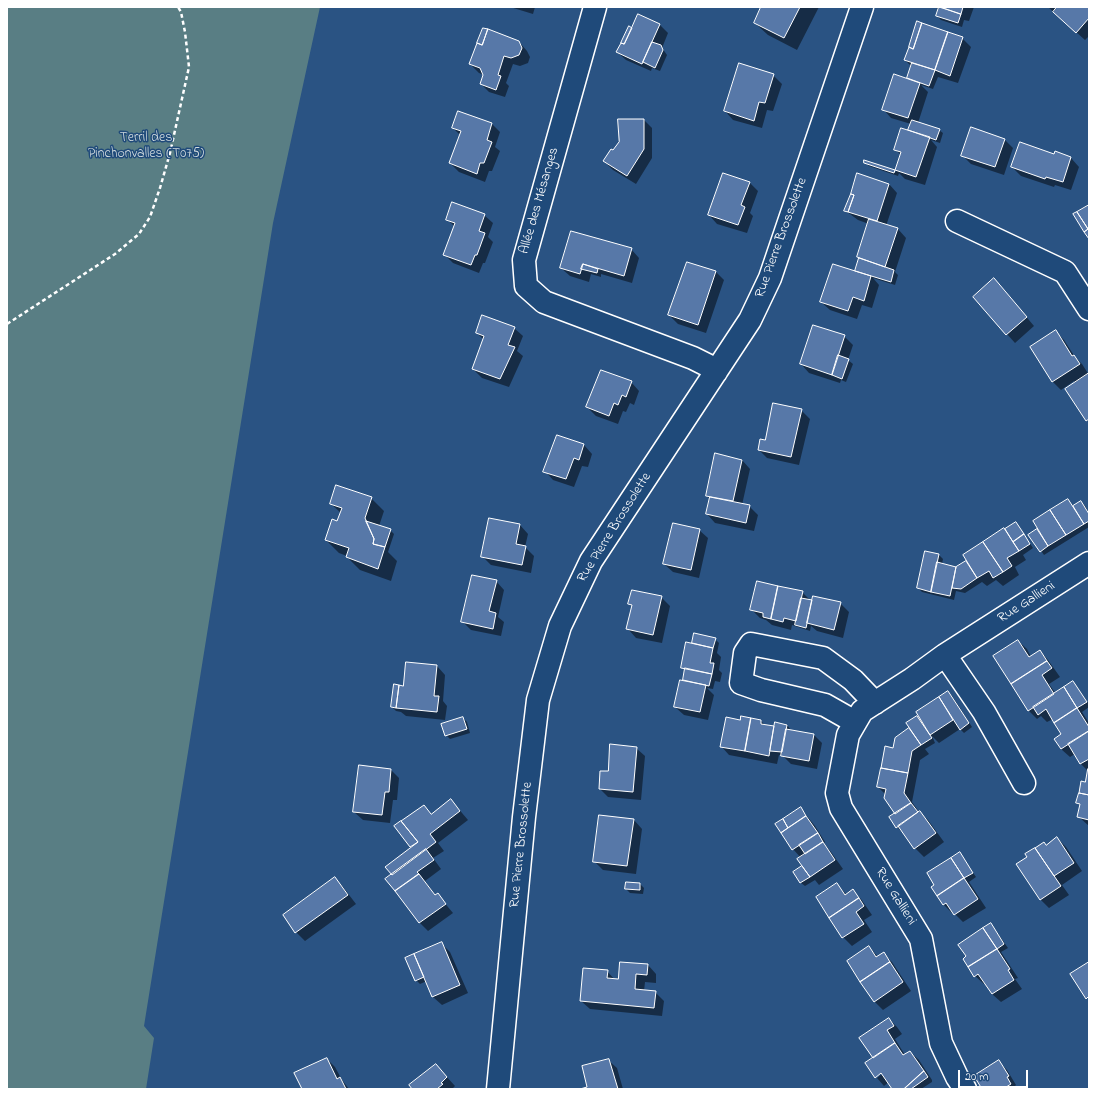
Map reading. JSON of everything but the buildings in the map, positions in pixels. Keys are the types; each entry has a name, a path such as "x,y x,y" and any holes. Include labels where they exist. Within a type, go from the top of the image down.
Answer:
{"street":[{"name":"Allée des Mésanges","path":"595,7 524,260 526,286 544,302 693,358 707,365 716,372"},
{"name":"Rue Pierre Brossolette","path":"498,1089 524,816 538,700 560,626 591,562 750,320 770,278 862,7"},
{"path":"957,221 1065,272 1089,309"},
{"name":"Rue Gallieni","path":"961,1083 942,1043 921,939 841,808 837,793 848,735 862,711 1089,563"},
{"path":"856,722 825,705 761,690 741,683 745,654 751,644 823,658 853,680 875,703"},
{"path":"945,656 984,712 1024,783"}],"path":[{"path":"7,324 115,254 139,234 150,217 166,167 190,67 185,32 178,7"}],"green space":[{"name":"Terril des Pinchonvalles (T075)","path":"7,7 320,7 273,223 144,1026 154,1038 146,1089 7,1089"}]}
